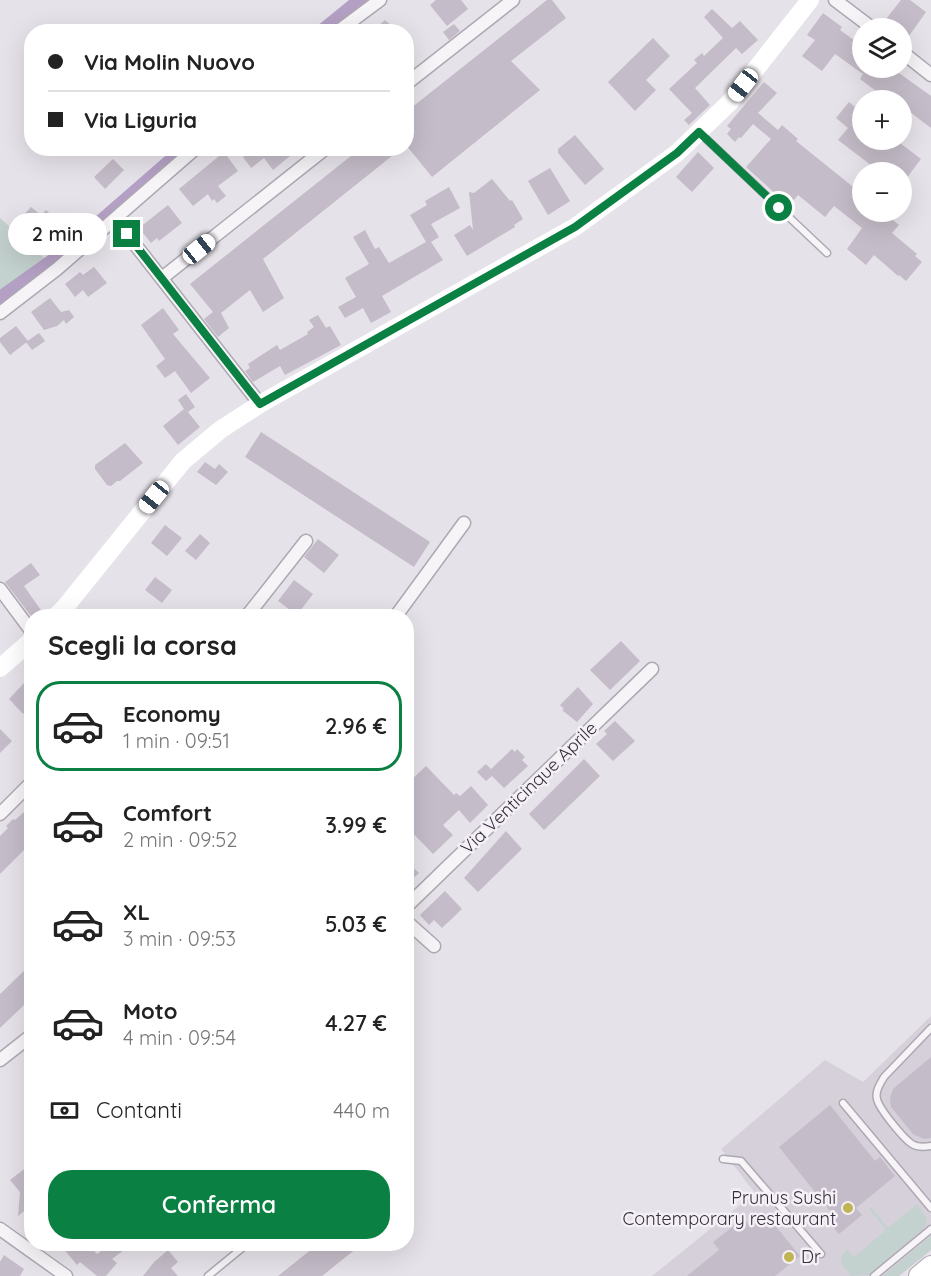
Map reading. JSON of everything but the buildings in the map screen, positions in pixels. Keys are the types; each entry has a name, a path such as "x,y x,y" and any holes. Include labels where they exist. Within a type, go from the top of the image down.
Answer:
{"main road":[{"path":"63,609 183,461 220,430 260,404 575,227 677,153 730,102 810,0"},
{"path":"0,668 24,647"},
{"path":"919,1276 931,1266"}],"street":[{"path":"348,24 380,0"},
{"path":"414,78 513,0"},
{"path":"836,0 859,18"},
{"path":"912,60 931,75"},
{"path":"0,313 115,219 187,156"},
{"path":"162,278 316,156"},
{"path":"115,219 260,404"},
{"path":"401,609 464,523"},
{"path":"253,609 306,541"},
{"path":"0,589 24,621"},
{"name":"Via Venticinque Aprile","path":"414,899 652,669"},
{"path":"0,814 24,790"},
{"path":"414,928 434,946"},
{"path":"0,1060 24,1041"},
{"path":"0,1229 24,1246"},
{"path":"31,1251 66,1276"}],"lane":[{"path":"699,132 827,253"},
{"path":"931,1028 884,1077 877,1094 877,1102 905,1138 918,1147 931,1146"},
{"path":"843,1103 931,1208"},
{"path":"723,1159 741,1161 821,1254"},
{"path":"874,1276 931,1229"},
{"path":"208,1276 238,1251"}],"shaded area":[{"path":"0,218 44,258 0,291"},
{"path":"931,1016 931,1250 899,1276 652,1276 755,1193 721,1149 825,1060 863,1082"},
{"path":"917,1204 927,1219 922,1230 868,1275 851,1276 841,1263 842,1255 847,1250 854,1257 886,1230 869,1208 871,1207 888,1228"},
{"path":"931,1236 931,1250 899,1276 883,1276"}],"waterway":[{"path":"331,24 360,0"},
{"path":"0,298 69,249 176,156"}],"place":[{"name":"Prunus Sushi Contemporary restaurant","path":"848,1208"},
{"name":"Dr","path":"789,1257"}],"route":[{"path":"127,234 260,404 575,227 677,153 699,132 779,208"}]}
